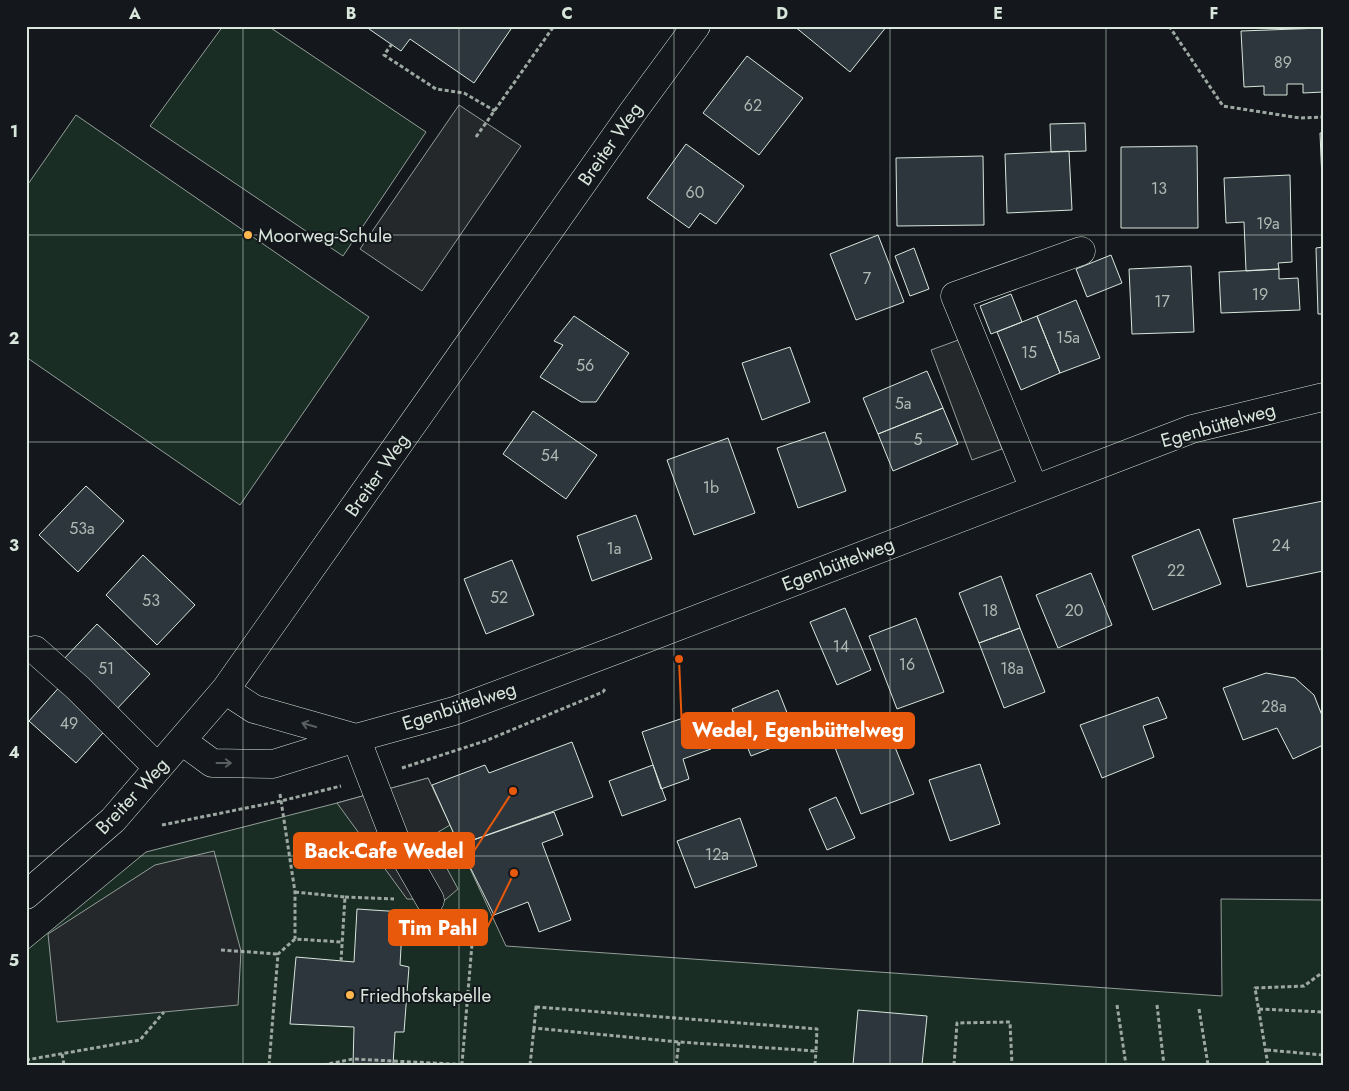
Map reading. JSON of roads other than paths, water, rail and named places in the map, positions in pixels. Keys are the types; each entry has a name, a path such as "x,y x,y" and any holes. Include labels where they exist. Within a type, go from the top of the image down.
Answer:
{"street":[{"name":"Breiter Weg","path":"26,895 113,820 225,690 632,113 696,26"},
{"path":"1034,489 955,296 1080,251"},
{"name":"Egenbüttelweg","path":"182,741 212,763 273,764 356,738 454,711 1192,429 1323,397"},
{"path":"34,650 78,688 158,768"},
{"path":"225,690 254,709 356,738 395,840 430,900"}],"place":[{"name":"Moorweg-Schule","path":"248,235"},
{"name":"Wedel, Egenbüttelweg","path":"679,659"},
{"name":"Back-Cafe Wedel","path":"513,791"},
{"name":"Tim Pahl","path":"514,873"},
{"name":"Friedhofskapelle","path":"350,995"}]}
